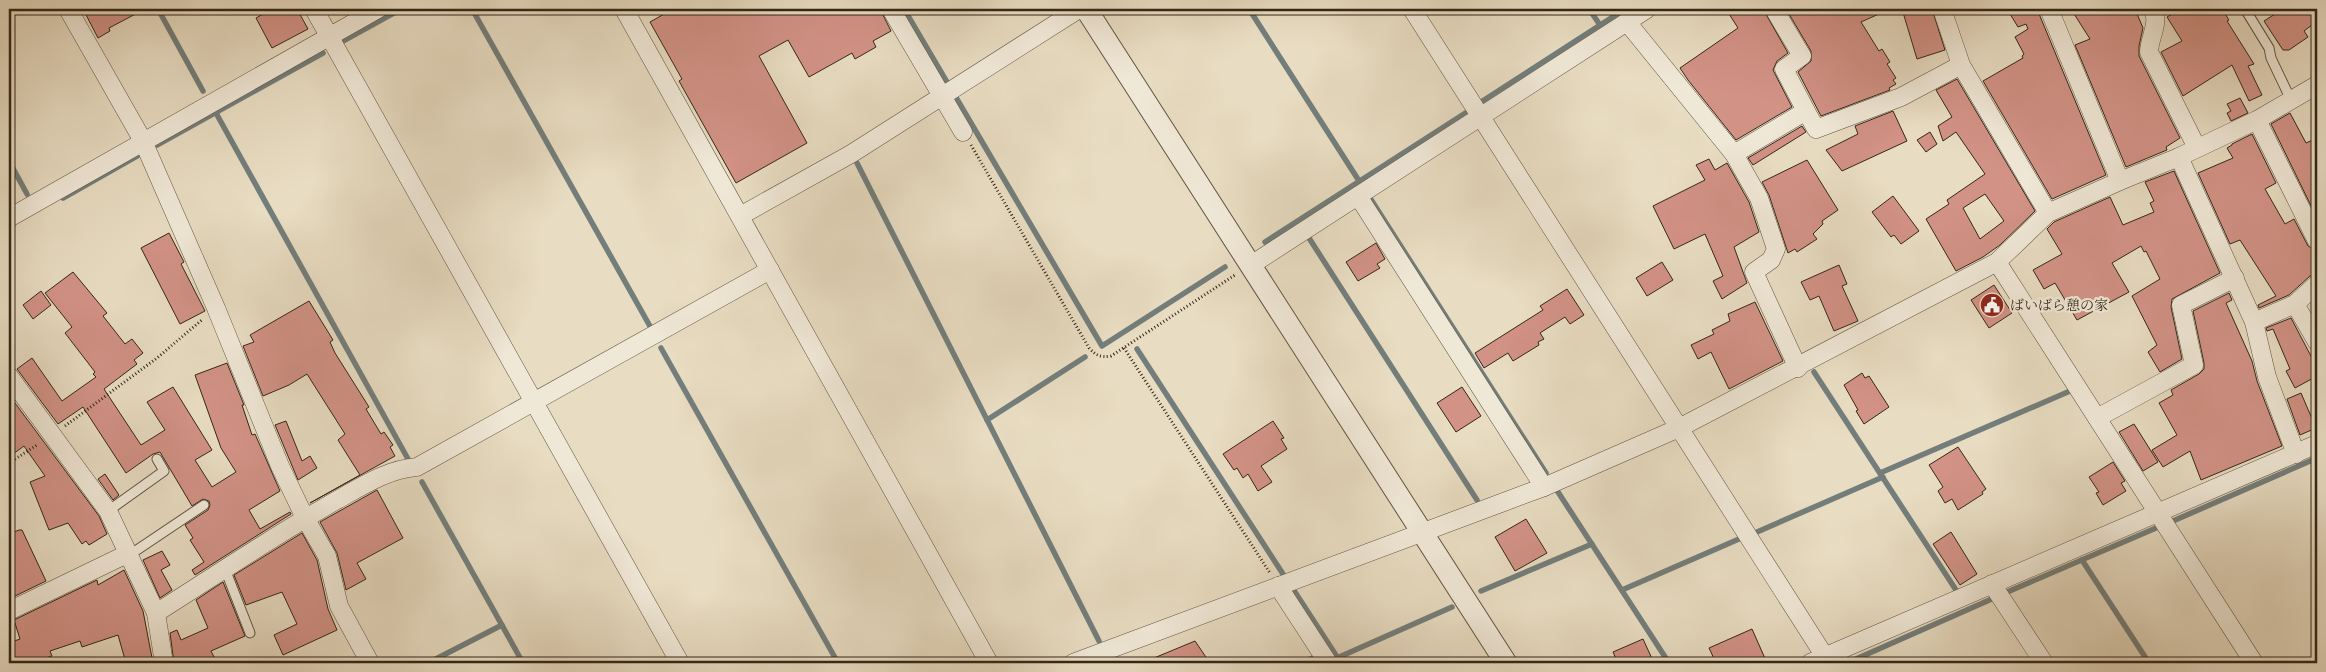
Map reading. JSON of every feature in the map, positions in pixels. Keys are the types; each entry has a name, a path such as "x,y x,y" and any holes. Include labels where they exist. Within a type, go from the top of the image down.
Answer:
{"street":[{"path":"68,9 143,141 216,308 280,466 305,518 327,556 339,606 370,663"},
{"path":"314,9 680,663"},
{"path":"9,218 378,9"},
{"path":"624,9 989,663"},
{"path":"891,9 948,91 963,132"},
{"path":"740,216 851,154 1079,9"},
{"path":"1086,9 1506,663"},
{"path":"1412,9 1679,428 1821,661 1992,584 2317,444"},
{"path":"1251,265 1647,9"},
{"path":"1774,9 1802,56 1784,69 1816,128 1902,97 1962,65"},
{"path":"1942,9 1962,65 2048,213"},
{"path":"2049,9 2120,181"},
{"path":"2152,9 2156,20 2149,44 2149,52 2197,148"},
{"path":"1627,22 1734,154 1759,198 1776,249 1771,260 1754,272 1798,368"},
{"path":"1073,663 1544,487 1679,428 1798,368 1997,262 2048,213 2179,157 2257,120 2317,85"},
{"path":"1734,154 1806,111"},
{"path":"2257,120 2317,241"},
{"path":"2179,157 2254,322 2267,377 2296,454"},
{"path":"1358,196 1544,487"},
{"path":"1997,262 2254,663"},
{"path":"156,613 305,518 385,475 401,468 417,467 770,270"},
{"path":"2097,418 2194,365 2181,304 2234,278"},
{"path":"2254,322 2295,304 2317,284"},
{"path":"2295,304 2317,342"},
{"path":"9,376 108,511 127,555 156,613 164,663"},
{"path":"9,611 127,555"},
{"path":"1992,584 2044,663"},
{"path":"1278,586 1328,663"}],"lane":[{"path":"2244,9 2269,48 2271,58 2291,100"},
{"path":"108,511 164,471 157,459"},
{"path":"127,555 204,505"},
{"path":"225,569 250,633"}],"path":[{"path":"963,132 1089,348 1103,357 1110,356 1124,348 1251,265"},
{"path":"9,463 52,435 157,358 216,308"},
{"path":"1124,348 1278,586"}],"building":[{"path":"83,9 145,9 109,28 110,31 98,38"},
{"path":"272,9 297,9 308,29 272,48 256,18"},
{"path":"673,9 880,9 891,31 873,41 876,47 855,59 852,53 809,77 788,40 759,56 807,143 736,183 679,81 682,79 650,22"},
{"path":"1726,9 1763,9 1788,53 1777,61 1773,70 1792,107 1736,140 1680,68 1738,28"},
{"path":"1786,9 1890,9 1861,22 1879,51 1882,49 1890,62 1887,64 1896,78 1893,80 1896,84 1889,88 1890,90 1821,116 1798,72 1811,61 1811,51"},
{"path":"1902,9 1932,9 1945,50 1917,59"},
{"path":"2007,9 2037,9 2106,175 2052,199 1983,81 2023,58 2024,54 2015,37 2028,29 2026,24 2018,27"},
{"path":"2071,9 2135,9 2143,28 2139,56 2180,138 2166,147 2167,150 2126,167 2075,45 2090,39"},
{"path":"2181,9 2222,9 2229,20 2227,21 2254,64 2248,66 2262,95 2249,101 2232,65 2183,96 2161,52 2182,41 2167,17"},
{"path":"2283,9 2309,9 2317,21 2304,31 2308,37 2289,50 2283,50 2264,21"},
{"path":"1957,79 2035,211 2000,245 1983,257 1956,271 1926,219 1949,204 1947,200 1985,174 1956,132 1943,141 1938,126 1952,117 1936,90","holes":["1985,194 2004,221 1980,239 1963,208"]},
{"path":"2240,98 2248,113 2231,121 2227,113 2231,111 2227,104"},
{"path":"1893,111 1907,141 1842,171 1826,150 1858,134 1855,126"},
{"path":"2290,113 2306,143 2317,138 2317,218 2271,124"},
{"path":"1802,126 1806,132 1753,165 1748,158"},
{"path":"1930,132 1937,144 1926,152 1917,140"},
{"path":"2252,134 2276,183 2265,189 2285,224 2294,219 2308,246 2317,251 2317,274 2310,276 2289,295 2259,308 2258,305 2276,296 2240,240 2230,244 2198,173 2233,158 2227,148"},
{"path":"1709,159 1715,170 1727,163 1749,202 1759,232 1734,247 1747,283 1722,299 1713,281 1723,276 1705,234 1674,249 1653,206 1705,180 1696,165"},
{"path":"1807,160 1838,210 1822,221 1823,224 1813,234 1817,239 1797,252 1795,249 1788,253 1769,195 1762,182"},
{"path":"2174,171 2220,273 2172,299 2171,307 2182,359 2160,372 2148,352 2157,345 2132,296 2160,279 2146,251 2144,252 2141,246 2112,263 2129,292 2077,320 2055,283 2044,289 2033,270 2062,254 2047,229 2054,222 2110,197 2123,225 2154,212 2150,203 2154,201 2145,182"},
{"path":"1893,196 1919,231 1901,244 1894,235 1891,237 1872,212"},
{"path":"169,233 184,262 181,264 205,311 180,324 141,248"},
{"path":"1376,243 1385,259 1377,264 1380,268 1358,281 1346,262"},
{"path":"1662,262 1673,280 1647,296 1636,278"},
{"path":"1839,265 1847,284 1842,286 1858,321 1834,331 1819,296 1810,300 1801,282"},
{"path":"73,272 107,313 103,316 125,344 132,339 143,353 134,360 137,364 104,389 141,445 165,430 147,402 173,387 212,450 195,460 212,487 236,472 221,448 195,375 227,363 244,405 242,405 252,435 255,434 280,491 249,510 260,529 290,512 291,514 195,575 192,570 204,562 190,540 193,538 185,525 208,510 209,501 203,499 192,506 160,452 153,454 126,473 83,407 58,424 17,369 32,358 62,401 96,377 93,374 95,372 65,333 72,327 45,293"},
{"path":"1994,285 2012,313 1989,328 1971,300"},
{"path":"1567,289 1584,315 1570,324 1565,317 1540,333 1544,339 1538,342 1539,345 1513,361 1508,353 1484,368 1475,353 1543,310 1540,306"},
{"path":"41,291 51,305 33,319 23,305"},
{"path":"2229,293 2232,300 2226,303 2252,361 2257,381 2282,446 2201,480 2190,451 2163,467 2152,450 2177,435 2159,403 2173,395 2171,390 2199,374 2204,369 2193,311"},
{"path":"309,301 333,340 330,342 335,353 369,407 366,409 381,434 384,432 393,445 390,447 395,456 310,503 360,475 338,440 345,434 307,374 289,385 263,396 243,346 254,342 250,335"},
{"path":"1755,302 1783,361 1729,389 1711,352 1698,359 1691,345 1714,334 1712,330 1730,321 1728,314"},
{"path":"2291,318 2312,358 2317,355 2317,376 2295,388 2286,371 2290,369 2273,329 2267,331 2266,328"},
{"path":"1862,373 1865,378 1869,376 1889,407 1864,424 1844,385"},
{"path":"1462,387 1481,416 1456,432 1437,403"},
{"path":"2301,393 2316,428 2300,435 2287,399"},
{"path":"9,395 99,516 107,534 89,545 86,541 82,544 68,523 49,530 30,482 45,476 24,446 9,457"},
{"path":"286,421 302,461 310,456 317,468 298,480 275,425"},
{"path":"1273,421 1284,438 1281,439 1287,449 1261,466 1272,482 1258,491 1248,474 1243,478 1237,468 1234,470 1223,454"},
{"path":"2134,424 2158,462 2143,471 2119,432"},
{"path":"1958,447 1986,489 1982,492 1983,494 1958,510 1952,499 1945,503 1938,491 1943,487 1929,465"},
{"path":"2113,462 2125,481 2121,483 2126,491 2103,505 2096,493 2099,492 2089,477"},
{"path":"105,474 119,495 113,500 98,479"},
{"path":"377,490 403,538 357,563 366,579 346,590 337,553 320,522"},
{"path":"1526,519 1547,553 1515,571 1495,537"},
{"path":"22,530 46,581 13,597 9,589 9,534"},
{"path":"1951,532 1977,574 1960,585 1933,544"},
{"path":"302,533 317,560 328,609 337,630 283,655 274,635 297,624 282,592 246,605 234,575"},
{"path":"162,551 170,565 161,570 172,590 160,598 143,560"},
{"path":"124,570 143,611 153,663 126,663 118,635 82,647 80,641 50,651 52,656 30,663 9,663 9,643 20,639 14,620 97,580 98,585"},
{"path":"223,582 245,636 211,651 214,657 208,659 210,663 174,663 170,633 177,630 181,640 208,628 196,600"},
{"path":"1752,629 1767,663 1716,663 1709,648"},
{"path":"1643,639 1654,663 1618,663 1613,652"},
{"path":"1195,641 1210,663 1142,663"}],"waterway":[{"path":"158,9 203,91"},
{"path":"343,41 401,9"},
{"path":"472,9 651,328"},
{"path":"904,9 1102,346 1225,267"},
{"path":"1249,9 1361,184"},
{"path":"1589,9 1600,25"},
{"path":"1481,102 1625,9"},
{"path":"157,145 323,53"},
{"path":"1265,242 1467,112"},
{"path":"216,113 408,459"},
{"path":"63,198 137,156"},
{"path":"9,161 27,194"},
{"path":"857,163 1099,641"},
{"path":"1370,198 1546,473"},
{"path":"1309,238 1477,500"},
{"path":"661,348 838,663"},
{"path":"1137,349 1283,574"},
{"path":"987,420 1085,357"},
{"path":"1814,372 1956,590"},
{"path":"1880,473 2070,391"},
{"path":"2173,521 2317,458"},
{"path":"1757,532 1883,477"},
{"path":"422,482 523,663"},
{"path":"1558,492 1669,663"},
{"path":"2005,593 2156,528"},
{"path":"1622,590 1739,539"},
{"path":"1481,591 1592,544"},
{"path":"2082,560 2149,663"},
{"path":"1295,592 1341,663"},
{"path":"1847,663 1994,598"},
{"path":"1337,658 1452,607"},
{"path":"428,663 502,625"},
{"path":"1301,663 1315,657"}],"place":[{"name":"ばいばら憩の家","path":"1992,305"}]}
